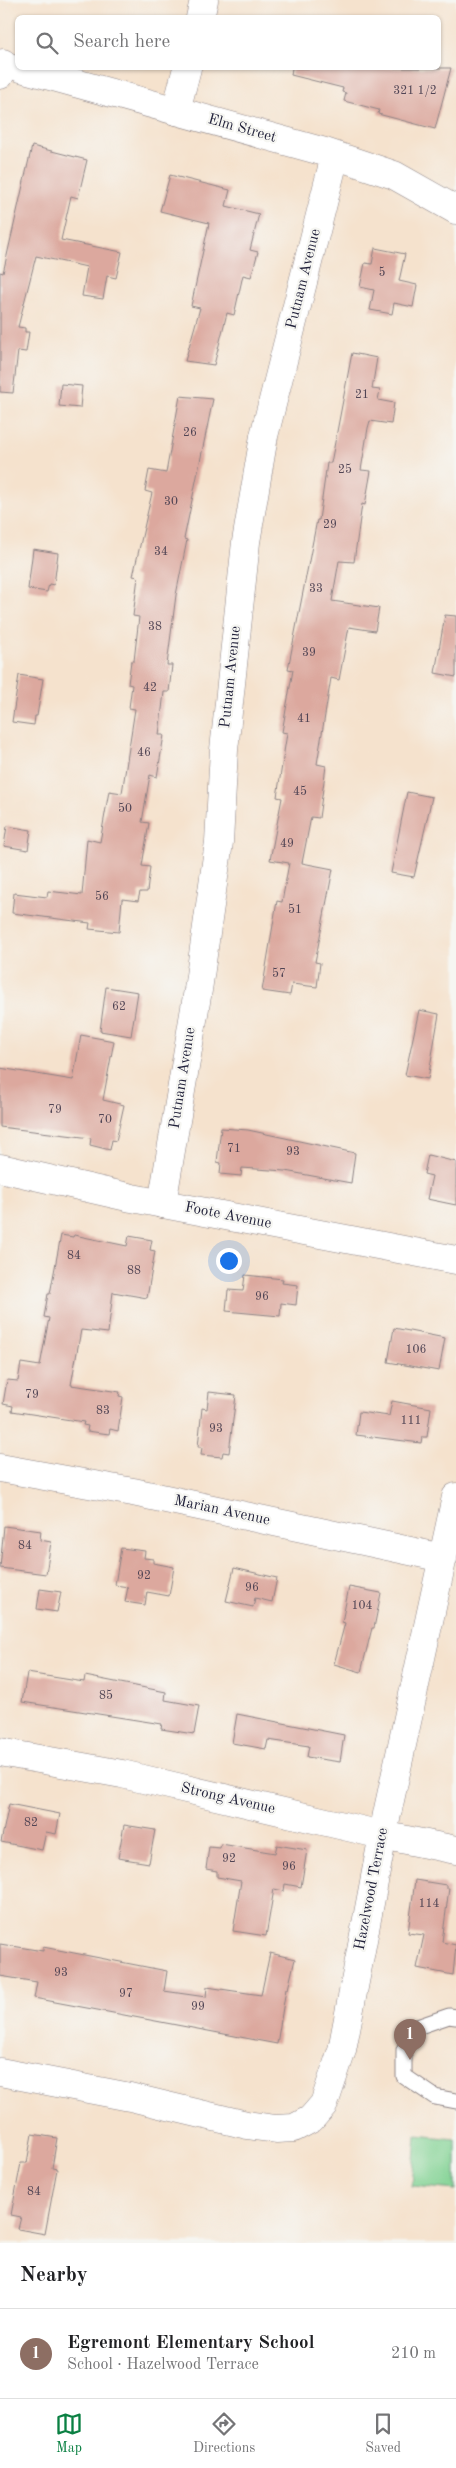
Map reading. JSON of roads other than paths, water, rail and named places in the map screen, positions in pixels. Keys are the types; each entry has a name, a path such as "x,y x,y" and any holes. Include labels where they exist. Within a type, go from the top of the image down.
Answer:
{"street":[{"path":"201,15 204,0"},
{"name":"Elm Street","path":"19,70 176,111 335,156 394,175 456,210"},
{"path":"176,111 186,70"},
{"name":"Putnam Avenue","path":"162,1204 198,990 219,842 224,750 246,542 264,436 335,156"},
{"name":"Foote Avenue","path":"0,1168 162,1204 456,1260"},
{"name":"Marian Avenue","path":"0,1468 133,1492 443,1558"},
{"name":"Hazelwood Terrace","path":"0,2072 155,2103 247,2125 276,2129 294,2128 302,2124 310,2119 324,2104 342,2050 382,1835 456,1497"},
{"name":"Strong Avenue","path":"0,1752 122,1774 382,1835 456,1850"}],"lane":[{"path":"456,2017 449,2016 417,2027 404,2050 404,2076 435,2097 456,2101"}],"place":[{"name":"Egremont Elementary School","path":"410,2060"}]}
